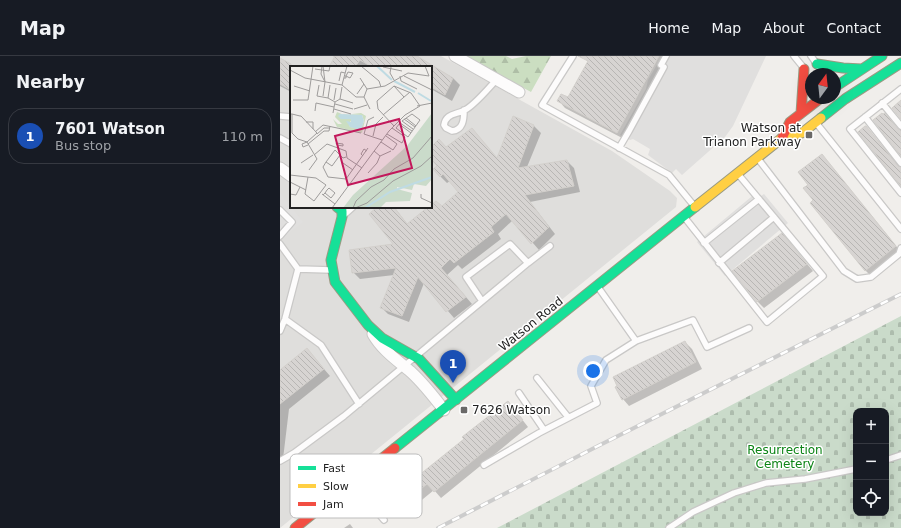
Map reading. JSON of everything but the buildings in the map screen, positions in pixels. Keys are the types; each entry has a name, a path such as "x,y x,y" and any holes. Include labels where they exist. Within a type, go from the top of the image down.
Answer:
{"main road":[{"path":"841,83 882,56"},
{"path":"814,60 842,68 862,68"},
{"name":"Watson Road","path":"389,454 782,138 802,133 816,122 834,104 845,99 900,65"},
{"path":"801,113 804,69"},
{"name":"Watson Road","path":"782,138 790,122 813,104"},
{"path":"339,208 342,210 342,217 331,260 335,282 368,325 382,338 419,359 456,400"},
{"name":"Watson Road","path":"295,528 308,518"}],"street":[{"path":"455,56 519,92"},
{"path":"280,168 290,175"},
{"path":"368,325 378,343 428,390 444,410"}],"lane":[{"path":"573,56 542,105 669,175 695,207"},
{"path":"619,148 630,131 664,67 661,65 666,56"},
{"path":"794,56 804,69"},
{"path":"464,110 497,79"},
{"path":"900,90 850,129 901,193"},
{"path":"841,94 845,99"},
{"path":"882,103 901,126"},
{"path":"280,116 290,117"},
{"path":"865,117 901,163"},
{"path":"816,122 901,229"},
{"path":"280,138 290,143"},
{"path":"757,158 844,271 857,278 871,277 899,254 901,248"},
{"path":"684,216 719,263 767,322 823,276 738,174"},
{"path":"704,243 759,199"},
{"path":"342,217 351,208"},
{"path":"280,210 292,222 280,236"},
{"path":"719,263 774,217"},
{"path":"280,244 298,269"},
{"path":"482,301 466,277 510,244 528,263"},
{"path":"292,454 359,404 550,246"},
{"path":"298,269 332,270"},
{"path":"280,331 285,319 298,269"},
{"path":"598,286 636,341"},
{"path":"285,319 322,345 359,404"},
{"path":"484,465 544,430 597,403 591,386 606,360 636,341 693,320 707,348 749,328"},
{"path":"537,378 568,417"},
{"path":"519,393 544,430"},
{"path":"280,461 290,455"},
{"path":"889,459 901,455"},
{"path":"669,528 693,512 734,493 766,483 805,479 853,470"}],"shaded area":[{"path":"280,56 441,56 612,151 670,191 677,198 676,207 371,454 290,454 290,518 292,518 280,528"},
{"path":"662,56 766,56 733,126 725,137 682,175 676,169 672,173 648,155 650,149 633,139 630,140 620,135 646,89 648,80"},
{"path":"757,192 761,196 764,194 788,223 725,276 697,242"},
{"path":"280,193 290,206 290,208 292,208 303,222 280,240"}],"green space":[{"path":"465,56 506,56 512,59 526,56 551,56 531,92"},
{"name":"Resurrection Cemetery","path":"901,316 901,528 497,528"}],"railway":[{"path":"438,528 901,294"}],"traffic: fast":[{"path":"841,83 882,56"},
{"path":"821,118 845,99 901,63"},
{"path":"817,64 862,69"},
{"path":"395,448 695,207"},
{"path":"338,208 342,211 342,217 331,260 335,282 368,325 382,338 419,359 456,400"}],"traffic: slow":[{"path":"695,207 782,138 802,133 821,118"}],"traffic: jam":[{"path":"801,113 804,69"},
{"path":"782,138 790,122 813,104"},
{"path":"388,454 395,448"},
{"path":"295,528 308,518"}],"place":[{"name":"Watson at Trianon Parkway","path":"809,135"},
{"name":"7601 Watson","path":"453,383"},
{"name":"7626 Watson","path":"464,410"}]}
